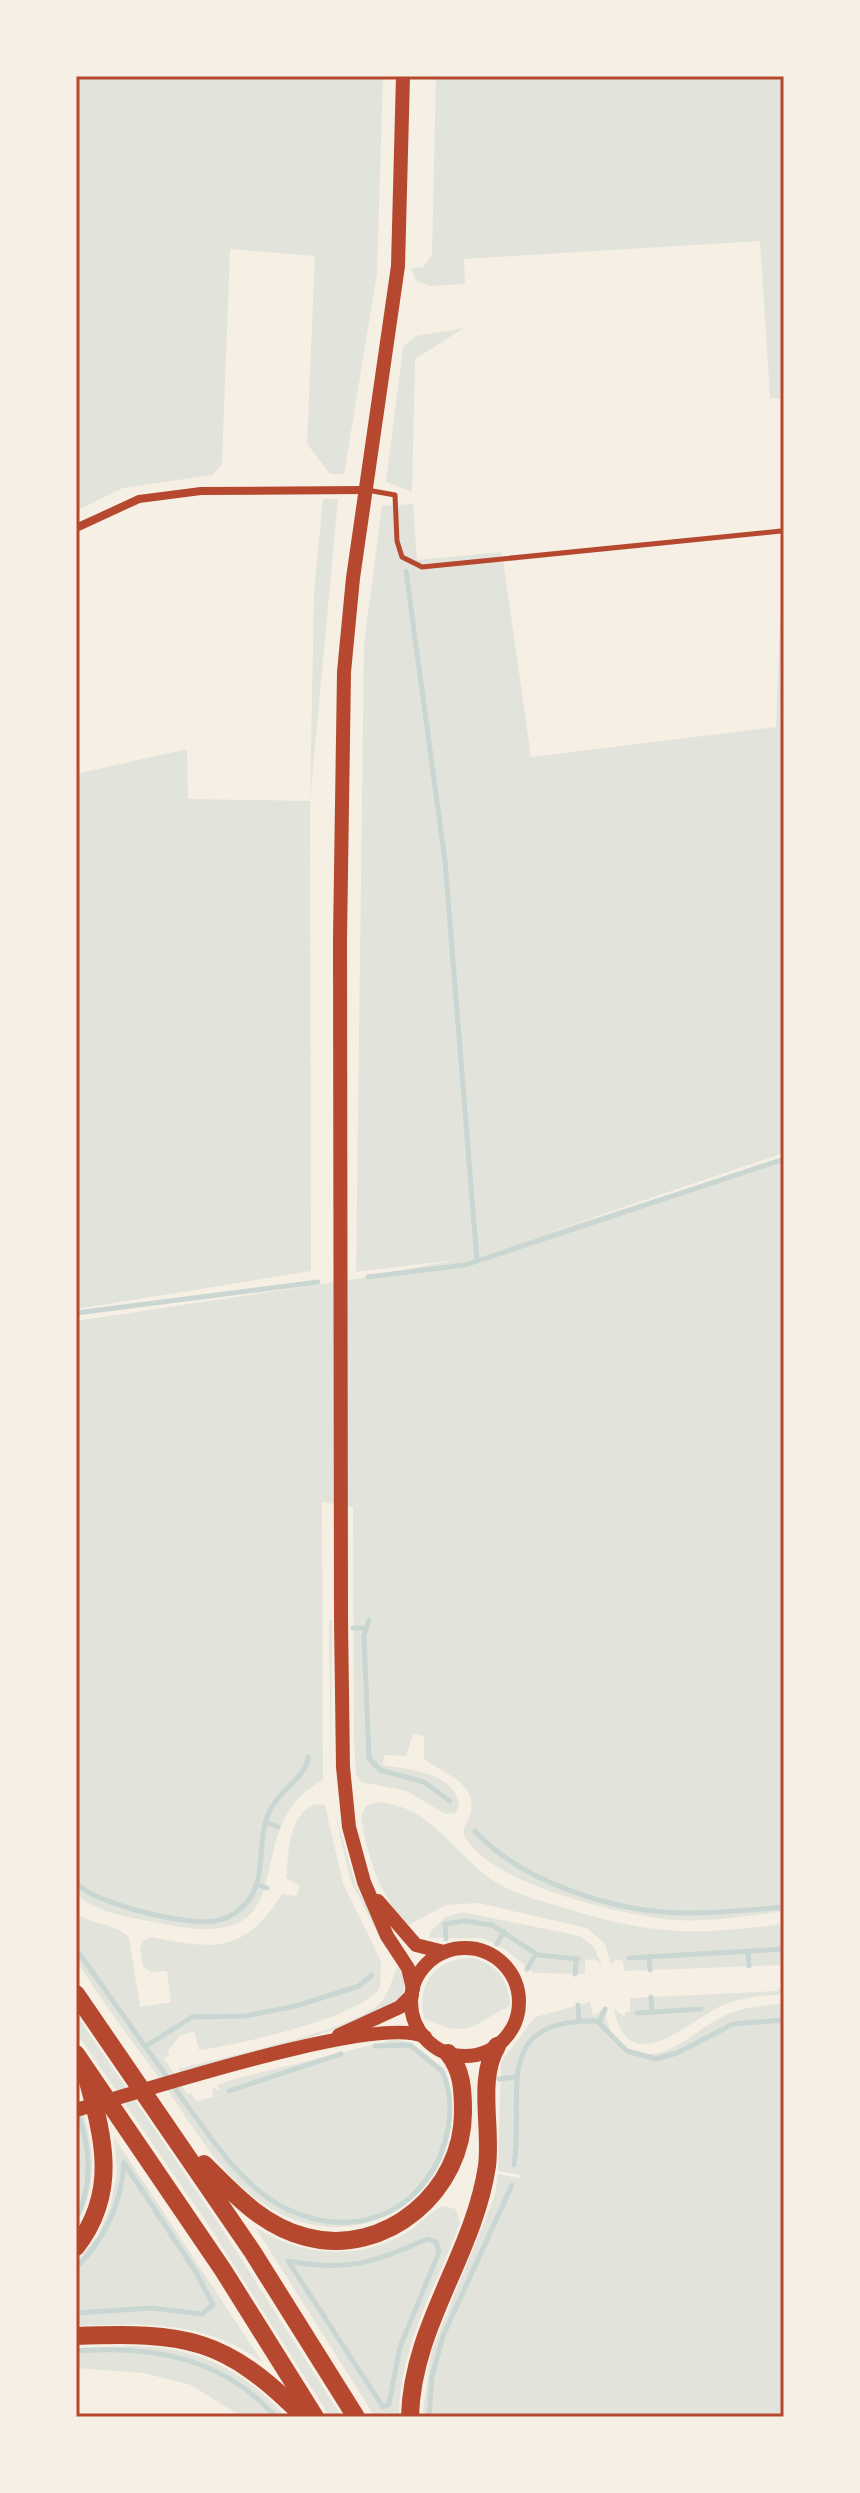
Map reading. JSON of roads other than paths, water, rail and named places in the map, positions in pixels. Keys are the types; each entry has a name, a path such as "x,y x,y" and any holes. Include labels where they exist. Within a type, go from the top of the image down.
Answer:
{"highway":[{"path":"76,1994 175,2137 356,2417"},
{"path":"410,2417 413,2379 423,2340 479,2202 489,2147 487,2070 497,2046"},
{"path":"175,2137 247,2207 286,2230 331,2241 377,2233 406,2221 423,2206 451,2168 463,2122 463,2097 459,2072 448,2053"},
{"path":"76,2247 97,2213 106,2168 101,2126 80,2059"},
{"path":"80,2059 223,2270 315,2417"},
{"path":"76,2336 148,2334 196,2341 257,2371 304,2417"}],"main road":[{"path":"403,76 398,266 365,490 344,672 340,939 342,1743 346,1810 364,1882 387,1936 408,1968 415,2023 425,2037"},
{"path":"364,1882 398,1927 416,1945 444,1952"},
{"path":"76,2110 328,2040 405,2030 425,2037 448,2053 471,2056 497,2046 509,2034 519,2014 516,1980 502,1962 483,1950 461,1948 444,1952 422,1969 412,1992 400,2007 328,2040"}],"street":[{"path":"76,528 139,499 201,491 365,490"}],"lane":[{"path":"365,490 395,495 397,541 402,557 422,567 781,531"}],"waterway":[{"path":"406,571 445,861 477,1261"},
{"path":"368,1277 465,1265 784,1159"},
{"path":"76,1313 318,1282"},
{"path":"369,1620 364,1635 369,1758 380,1770 424,1782 450,1801"},
{"path":"353,1628 366,1628"},
{"path":"76,1883 86,1891 121,1906 164,1917 202,1922 230,1916 247,1902 255,1888 263,1832 270,1810 303,1771 308,1757"},
{"path":"265,1822 278,1827"},
{"path":"475,1831 494,1849 542,1879 626,1907 680,1913 784,1907"},
{"path":"256,1884 267,1888"},
{"path":"446,1939 445,1924 464,1921 492,1925 538,1955 578,1959"},
{"path":"497,1944 504,1931"},
{"path":"76,1949 230,2162 259,2191 301,2215 323,2221 346,2222 369,2219 390,2211 409,2198 426,2180 440,2156 450,2113 447,2084 442,2071 410,2045 375,2046"},
{"path":"629,1958 784,1949"},
{"path":"748,1951 749,1966"},
{"path":"527,1969 536,1954"},
{"path":"649,1956 650,1970"},
{"path":"575,1974 576,1959"},
{"path":"146,2046 192,2017 245,2016 296,2006 359,1986 372,1975"},
{"path":"651,1997 652,2012"},
{"path":"578,2005 579,2022"},
{"path":"600,2021 605,2009"},
{"path":"637,2013 701,2009"},
{"path":"514,2165 519,2066 526,2047 540,2032 563,2023 597,2021 627,2051 656,2059 677,2053 733,2024 784,2020"},
{"path":"229,2091 341,2054"},
{"path":"499,2079 515,2077"},
{"path":"76,2219 85,2193 88,2166 85,2139 77,2112"},
{"path":"76,2268 110,2220 124,2163"},
{"path":"76,2313 152,2308 202,2314 213,2305 196,2272 124,2163"},
{"path":"429,2417 432,2377 443,2336 512,2185"},
{"path":"427,2239 436,2242 439,2252 400,2347 389,2404 383,2407 288,2261 327,2266 359,2263 427,2239"},
{"path":"76,2351 132,2350 185,2360 233,2381 276,2417"}]}
